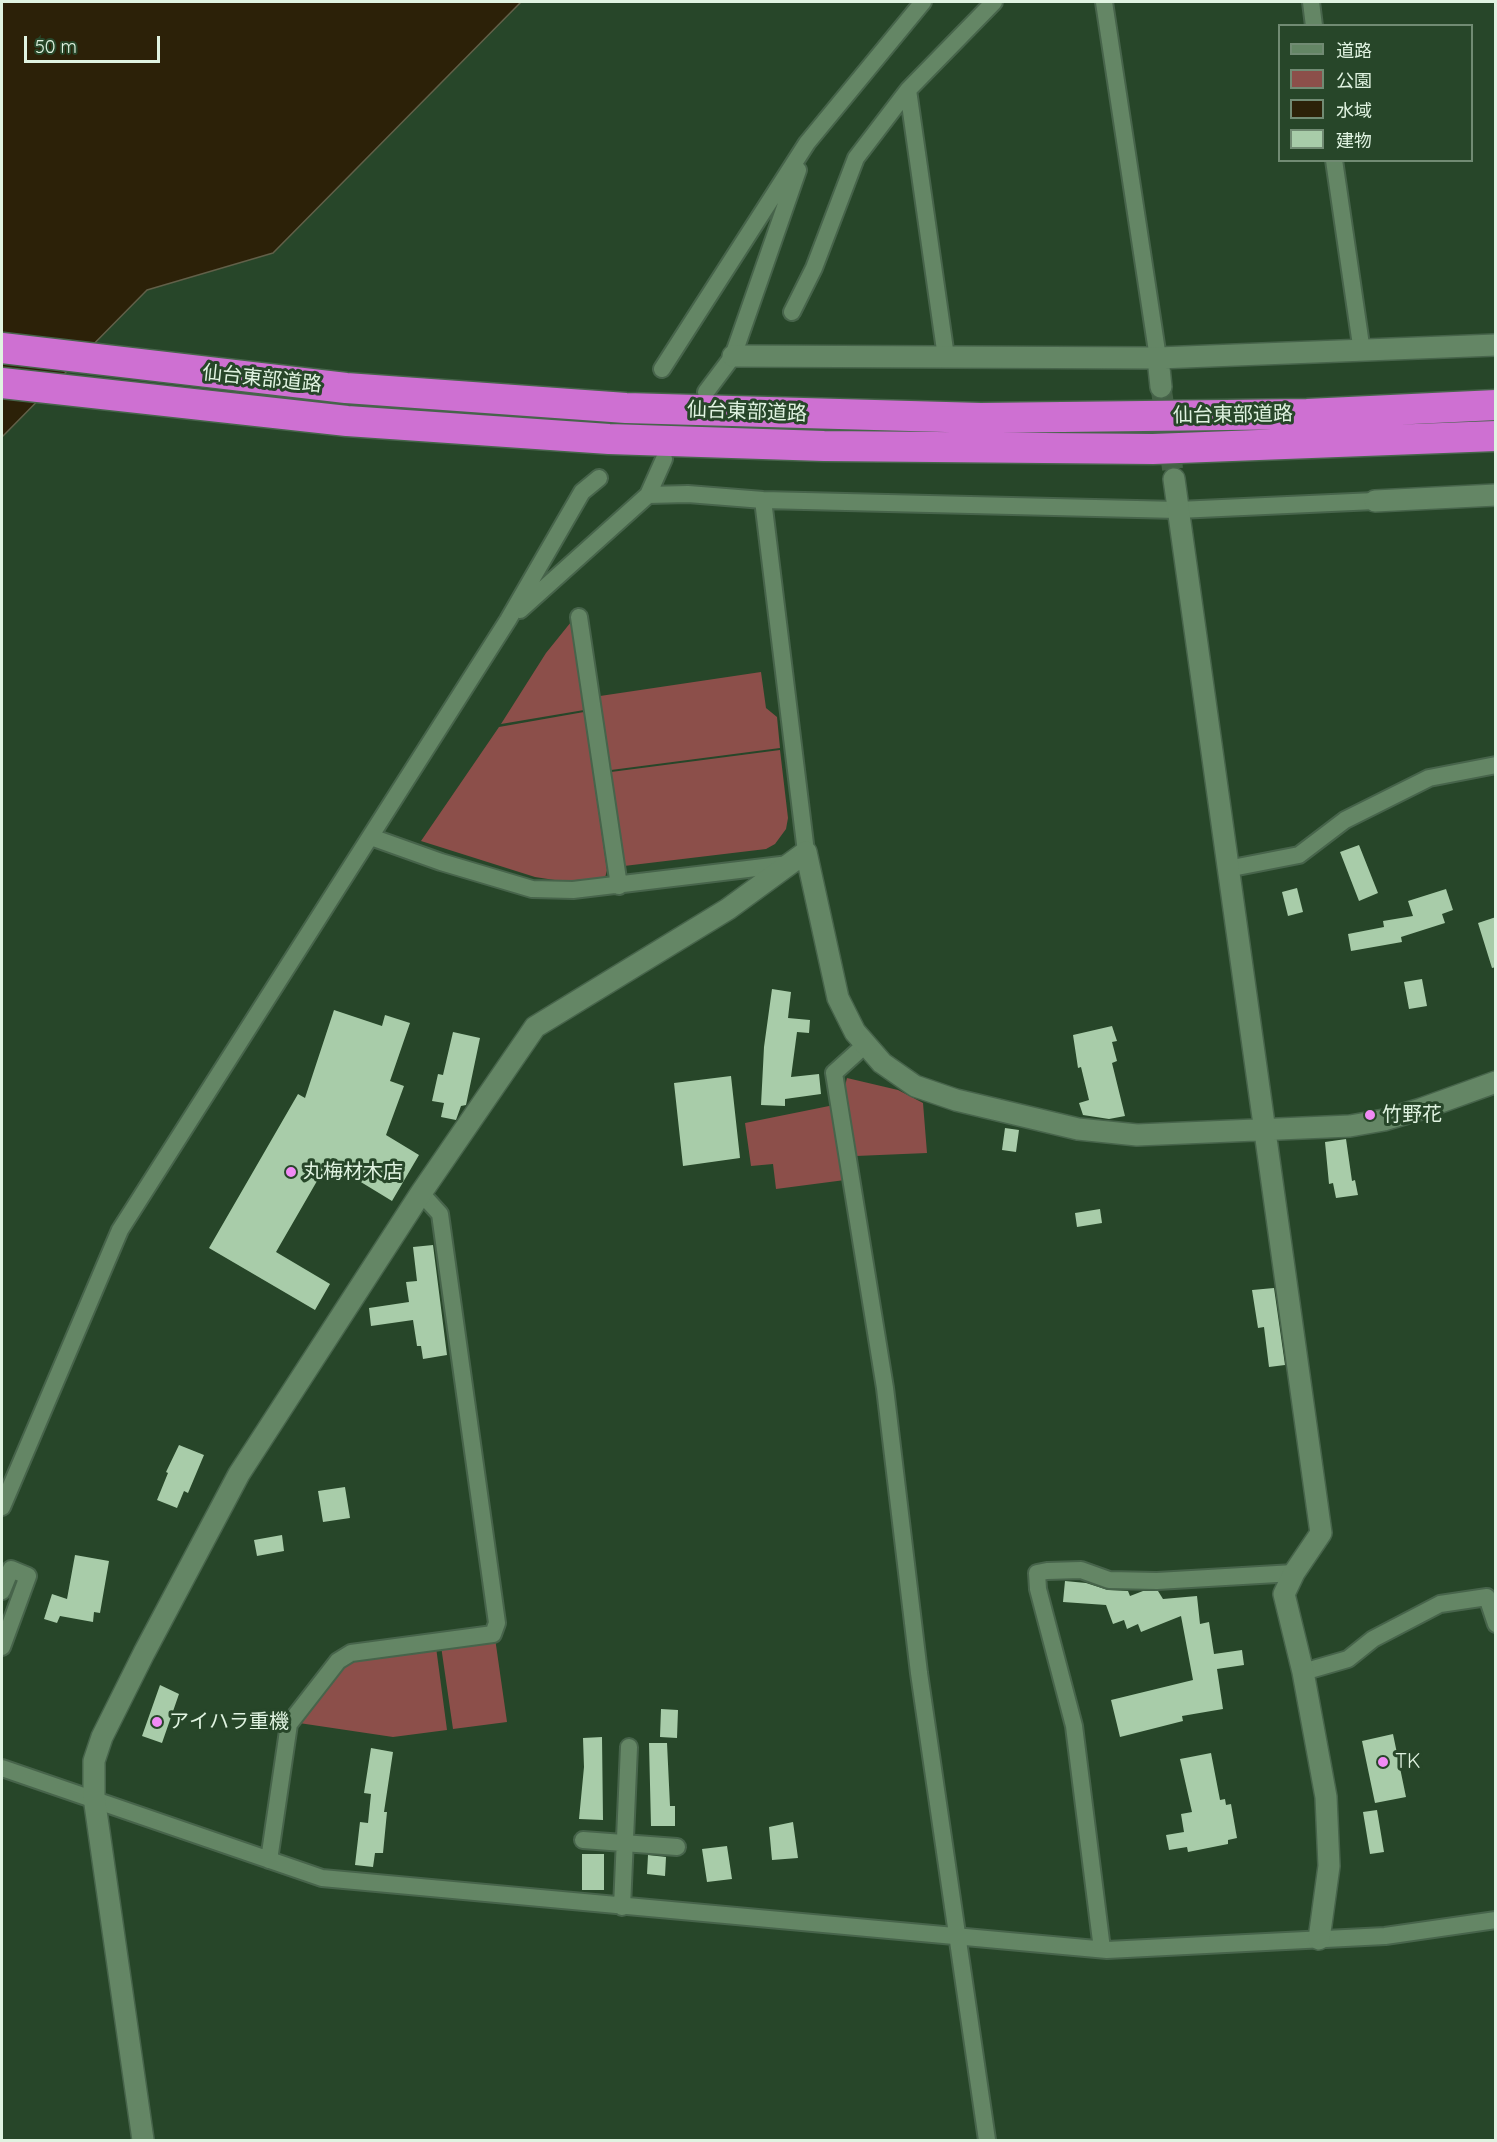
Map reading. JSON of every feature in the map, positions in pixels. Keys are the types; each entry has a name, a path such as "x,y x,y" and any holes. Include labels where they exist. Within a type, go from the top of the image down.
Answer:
{"highway":[{"name":"仙台東部道路","path":"2,348 346,388 626,408 992,418 1307,414 1496,405"},
{"name":"仙台東部道路","path":"2,383 347,421 609,439 824,446 1153,449 1496,436"}],"street":[{"path":"662,369 807,143 923,2"},
{"path":"792,312 814,268 856,158 908,90 994,2"},
{"path":"1104,2 1161,387"},
{"path":"1311,2 1314,24"},
{"path":"908,90 946,357"},
{"path":"706,392 733,356 807,143"},
{"path":"1334,162 1362,352"},
{"path":"733,356 1158,358 1362,352 1496,345"},
{"path":"508,620 648,495 664,459"},
{"path":"2,1507 120,1230 508,620 582,492 599,478"},
{"path":"1174,479 1321,1533 1294,1573 1284,1594 1303,1672 1326,1797 1329,1866 1319,1939"},
{"path":"648,495 688,494 763,500 1178,510 1496,495"},
{"path":"763,500 798,858 838,998 865,1045 882,1063 915,1086 956,1100 1023,1118 1078,1129 1137,1135 1350,1126 1384,1120 1496,1082"},
{"path":"579,617 619,886"},
{"path":"1227,868 1299,855 1345,820 1429,778 1496,765"},
{"path":"371,837 441,862 532,889 573,890 619,886 798,858"},
{"path":"142,2140 94,1797 94,1761 102,1737 144,1653 238,1474 421,1193 535,1028 728,909 798,858"},
{"path":"865,1045 834,1073 885,1388 919,1673 987,2140"},
{"path":"270,1860 289,1724 338,1660 351,1653 493,1634 497,1623 440,1214 421,1193"},
{"path":"2,1591 11,1569 28,1576 2,1647"},
{"path":"1102,1949 1074,1726 1038,1589 1037,1574 1047,1570 1081,1570 1109,1580 1157,1581 1294,1573"},
{"path":"1303,1672 1348,1659 1373,1639 1440,1604 1487,1597 1496,1624"},
{"path":"622,1907 629,1747"},
{"path":"2,1768 94,1797 322,1878 1102,1949 1385,1936 1496,1920"},
{"path":"583,1839 677,1847"}],"green space":[{"path":"571,622 584,710 501,724 546,653"},
{"path":"761,672 766,708 777,717 780,748 611,770 600,696"},
{"path":"584,712 607,870 605,878 561,881 535,877 421,841 499,727"},
{"path":"780,750 788,818 786,829 775,844 766,849 624,866 611,772"},
{"path":"847,1078 898,1090 923,1103 927,1153 856,1156 845,1086"},
{"path":"834,1105 845,1180 776,1189 773,1164 751,1166 745,1123"},
{"path":"495,1638 507,1722 453,1729 441,1646"},
{"path":"436,1647 447,1730 393,1737 299,1723 348,1661"}],"water":[{"path":"2,2 521,2 273,253 147,290 2,437"}],"building":[{"path":"1359,845 1378,893 1359,901 1340,852"},
{"path":"1297,888 1303,912 1288,916 1282,892"},
{"path":"1446,889 1453,910 1442,914 1445,923 1401,937 1402,942 1351,951 1348,934 1384,927 1383,921 1413,916 1408,901"},
{"path":"1496,917 1496,967 1492,968 1478,923"},
{"path":"1422,979 1427,1006 1409,1009 1404,982"},
{"path":"772,989 791,992 788,1018 810,1020 809,1033 797,1032 791,1077 819,1074 821,1094 785,1099 785,1106 761,1105 764,1047"},
{"path":"334,1010 382,1026 385,1015 410,1023 390,1081 404,1086 386,1135 419,1155 392,1201 328,1162 276,1252 330,1284 315,1310 209,1248 298,1094 305,1098"},
{"path":"1112,1026 1117,1041 1112,1042 1117,1061 1112,1063 1125,1116 1109,1119 1083,1115 1079,1103 1089,1100 1081,1067 1078,1068 1073,1035"},
{"path":"453,1032 480,1038 466,1105 461,1106 456,1120 441,1117 444,1103 432,1101 438,1074 443,1075"},
{"path":"731,1076 740,1158 683,1166 674,1083"},
{"path":"1005,1128 1019,1130 1016,1152 1002,1150"},
{"path":"1346,1139 1352,1181 1355,1180 1358,1195 1336,1198 1333,1183 1329,1184 1325,1142"},
{"path":"1100,1209 1102,1223 1077,1227 1075,1213"},
{"path":"433,1245 447,1355 423,1359 421,1346 417,1346 413,1320 371,1326 369,1308 409,1302 406,1282 417,1281 413,1247"},
{"path":"1274,1288 1285,1365 1269,1367 1264,1327 1258,1328 1252,1290"},
{"path":"179,1445 204,1455 188,1493 184,1491 177,1508 157,1500 168,1473 166,1472"},
{"path":"345,1487 350,1518 323,1522 318,1491"},
{"path":"282,1535 284,1551 257,1556 254,1540"},
{"path":"75,1555 109,1561 100,1613 94,1612 93,1622 60,1616 57,1623 44,1619 52,1594 67,1599"},
{"path":"1065,1581 1086,1583 1108,1590 1128,1591 1130,1596 1143,1591 1158,1591 1163,1599 1197,1596 1200,1624 1209,1622 1214,1654 1242,1650 1244,1665 1217,1669 1223,1709 1182,1716 1183,1721 1120,1737 1111,1700 1193,1680 1181,1616 1141,1632 1138,1624 1127,1629 1124,1620 1113,1624 1106,1605 1063,1602"},
{"path":"160,1685 179,1694 162,1743 142,1736"},
{"path":"661,1709 678,1710 677,1738 660,1737"},
{"path":"1393,1734 1406,1797 1375,1803 1362,1741"},
{"path":"602,1737 603,1820 579,1819 584,1767 583,1738"},
{"path":"649,1743 667,1743 670,1806 675,1806 675,1826 651,1826"},
{"path":"371,1748 393,1752 384,1812 387,1812 383,1853 375,1853 373,1867 355,1865 360,1822 368,1823 371,1794 364,1793"},
{"path":"1211,1753 1220,1800 1225,1799 1226,1805 1231,1804 1237,1838 1228,1840 1228,1844 1188,1852 1187,1847 1169,1850 1166,1835 1184,1832 1181,1814 1192,1812 1180,1759"},
{"path":"1377,1810 1384,1852 1370,1854 1363,1812"},
{"path":"793,1822 798,1858 772,1860 769,1827"},
{"path":"727,1846 732,1879 707,1882 702,1849"},
{"path":"582,1854 604,1854 604,1890 582,1890"},
{"path":"648,1855 666,1857 665,1876 647,1874"}],"tunnel":[{"path":"1161,387 1174,479"}],"place":[{"name":"竹野花","path":"1370,1115"},
{"name":"丸梅材木店","path":"291,1172"},
{"name":"アイハラ重機","path":"157,1722"},
{"name":"TK","path":"1383,1762"}]}
